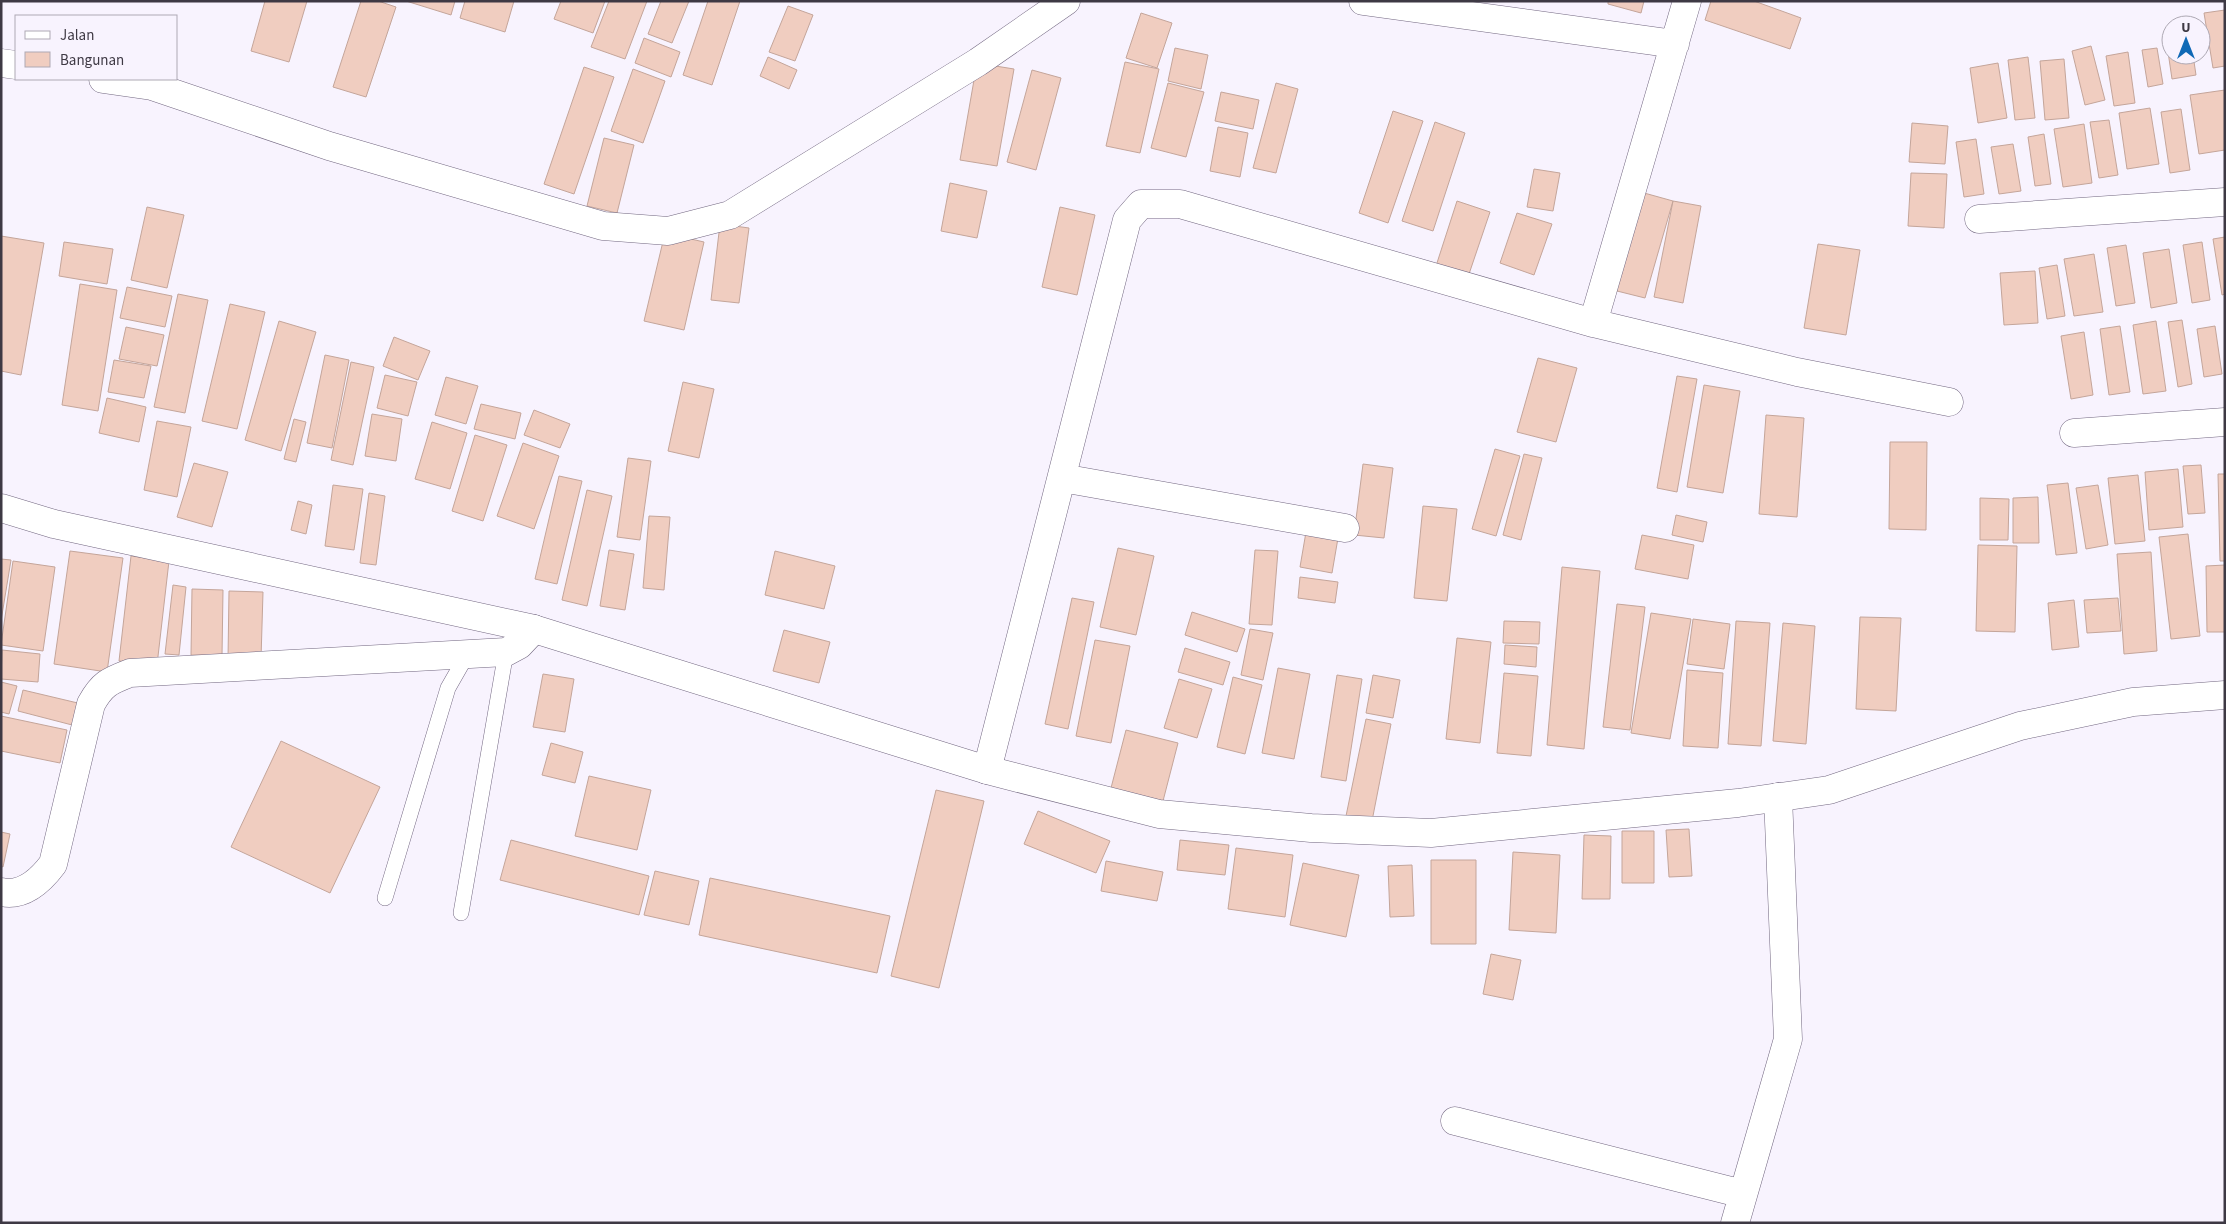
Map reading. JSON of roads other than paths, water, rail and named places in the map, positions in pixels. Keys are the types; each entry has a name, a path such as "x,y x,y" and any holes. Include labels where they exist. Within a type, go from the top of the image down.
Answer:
{"street":[{"path":"110,80 152,86 328,146 603,226 668,231 730,215 978,62 1066,1"},
{"path":"1363,1 1675,44"},
{"path":"1593,323 1687,1"},
{"path":"1,63 15,66"},
{"path":"1979,219 2225,202"},
{"path":"988,770 1127,220 1141,204 1180,204 1593,323 1797,372 1949,402"},
{"path":"2074,433 2225,422"},
{"path":"1062,478 1345,528"},
{"path":"1,508 54,524 534,629 988,770 1159,814 1311,828 1432,833 1619,816 1829,790 2020,726 2133,702 2225,695"},
{"path":"1,892 8,894 28,888 42,878 53,864 92,704 99,690 109,681 130,673 506,652 520,645 534,629"},
{"path":"1735,1223 1788,1039 1778,797"},
{"path":"1455,1122 1743,1194"}],"lane":[{"path":"461,913 506,652"},
{"path":"385,898 448,688 468,653"}]}
